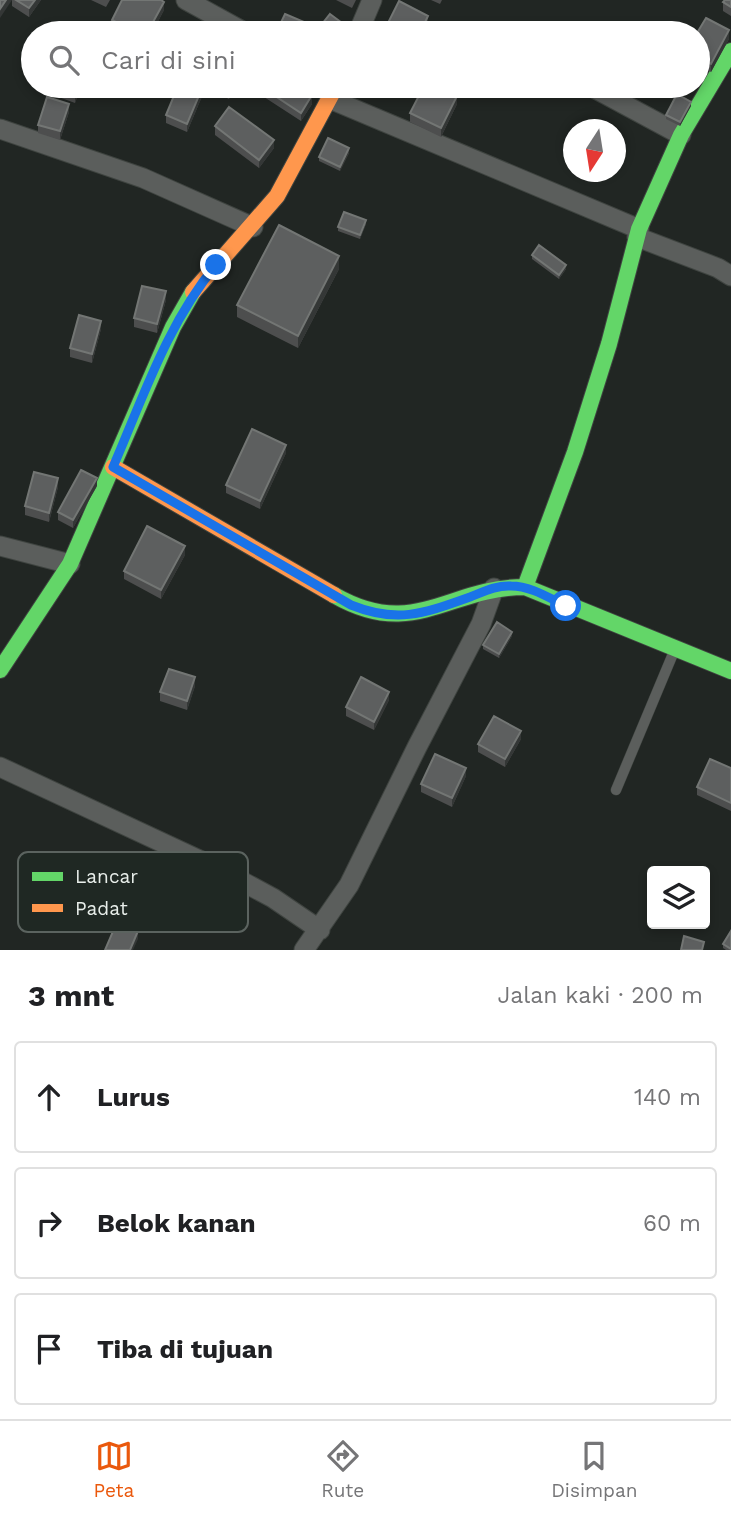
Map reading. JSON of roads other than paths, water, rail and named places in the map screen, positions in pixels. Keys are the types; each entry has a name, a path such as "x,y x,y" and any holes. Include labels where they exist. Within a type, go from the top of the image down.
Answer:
{"street":[{"path":"186,0 224,21"},
{"path":"363,21 372,0"},
{"path":"710,86 731,51"},
{"path":"0,670 70,564 173,327 194,292 253,227 277,196 330,98"},
{"path":"344,98 731,276"},
{"path":"612,98 681,135"},
{"path":"525,587 575,452 638,233 681,135 703,98"},
{"path":"0,129 143,178 253,227"},
{"path":"113,467 351,605 371,613 391,617 414,616 494,588 525,587 731,671"},
{"path":"0,546 70,564"},
{"path":"304,950 349,886 416,747 481,624 494,588"},
{"path":"0,766 183,852"},
{"path":"248,885 320,930"}],"lane":[{"path":"616,790 675,649"}]}
